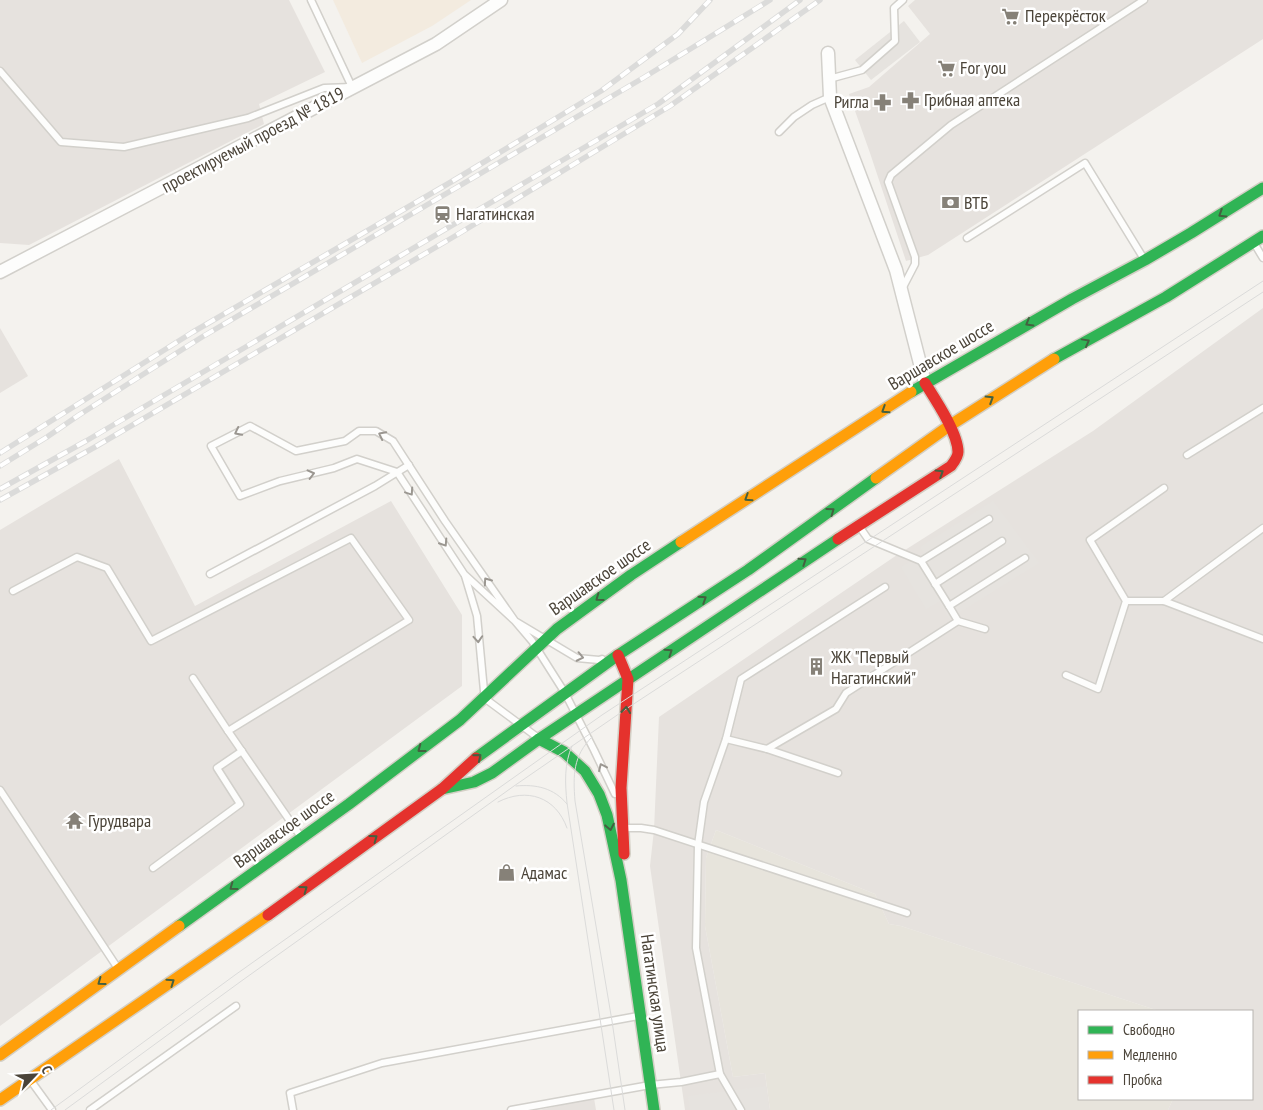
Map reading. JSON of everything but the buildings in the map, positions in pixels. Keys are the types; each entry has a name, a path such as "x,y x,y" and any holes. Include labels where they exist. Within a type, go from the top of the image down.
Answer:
{"main road":[{"name":"Варшавское шоссе","path":"0,1055 302,838 460,720 557,629 631,575 926,383 1072,299 1145,260 1263,188"},
{"path":"0,1100 273,910 442,789 478,756 618,655 748,570 949,426 1044,365 1166,297 1258,239"},
{"path":"442,789 474,782 492,773 539,739 858,524 951,466 958,454 958,445 926,383"},
{"path":"618,655 628,679 621,788 624,844 622,880"},
{"path":"539,739 564,752 576,762 585,771 599,794 607,815 622,880"},
{"name":"Нагатинская улица","path":"622,880 654,1110"}],"street":[{"name":"проектируемый проезд № 1819","path":"0,272 436,44 500,0"},
{"path":"828,53 830,96 896,270 926,383"}],"lane":[{"path":"0,71 61,142 124,147 248,118 324,88 352,88 311,0"},
{"path":"829,79 862,70 895,41 894,8 903,0"},
{"path":"901,290 915,264 916,257 888,182 891,175 951,125 1144,0"},
{"path":"779,132 794,117 830,96"},
{"path":"967,238 1085,163 1145,260"},
{"path":"1258,239 1263,258"},
{"path":"1187,455 1263,408"},
{"path":"618,655 599,660 576,658 541,644 532,641 515,621 445,521 393,441 376,431 359,432 345,441 296,451 250,426 211,446 240,496 280,481 334,468 357,459 397,472 464,574 515,621 541,644 622,811"},
{"path":"210,574 375,486 409,465"},
{"path":"1066,675 1098,689 1126,601 1090,540 1164,488"},
{"path":"921,561 989,519"},
{"path":"858,524 868,539 921,561 958,621 985,629"},
{"path":"1164,601 1263,528"},
{"path":"13,591 77,557 107,568 151,641 351,538 409,620 228,731"},
{"path":"935,584 1002,541"},
{"path":"949,606 1025,558"},
{"path":"464,574 477,616 484,698 539,739"},
{"path":"741,1110 720,1074 696,948 698,845 704,802 726,739 741,679 885,587"},
{"path":"1126,601 1164,601 1263,639"},
{"path":"767,749 836,709 846,693 958,621"},
{"path":"193,678 302,838"},
{"path":"726,739 767,749 838,773"},
{"path":"153,868 240,804 217,768 242,751"},
{"path":"0,790 119,970"},
{"path":"623,828 654,830 907,913"},
{"path":"90,1110 236,1006"},
{"path":"293,1110 290,1093 382,1063 641,1015"},
{"path":"511,1110 650,1084 671,1084 720,1074"},
{"path":"30,1080 52,1110"}],"shaded area":[{"path":"0,0 289,0 325,72 259,104 264,124 29,245 0,243"},
{"path":"333,0 471,0 432,26 362,63"},
{"path":"915,0 1263,0 1263,39 928,255 906,261 849,94 869,87 930,34 908,6"},
{"path":"904,21 920,42 871,80 855,60"},
{"path":"1263,308 1263,1110 1168,1110 1173,1100 1253,1100 1253,1010 1156,1010 901,926 889,924 875,894 716,830 706,858 705,926 733,1077 765,1073 770,1110 685,1110 650,866 654,830 659,717 894,557 1093,431"},
{"path":"0,328 28,376 0,393"},
{"path":"119,459 195,606 391,501 462,615 462,686 0,1026 0,530"},
{"path":"993,501 1039,563 949,619 940,601 926,609 901,567 924,553 920,547"},
{"path":"716,830 875,894 889,924 901,926 1156,1010 1078,1010 1078,1100 1173,1100 1168,1110 770,1110 765,1073 733,1077 705,926 706,858"},
{"path":"766,1086 769,1110 690,1110 688,1096"},
{"path":"594,1098 596,1110 539,1110"}],"tram line":[{"path":"51,1110 235,975 602,715 1263,281"},
{"path":"65,1110 514,786 626,709 1263,292"},
{"path":"592,737 581,751 576,766 574,774 575,801 625,1110"},
{"path":"572,746 566,774 567,803 614,1110"},
{"path":"516,786 544,788 556,794 567,804"},
{"path":"498,802 519,795 530,795 539,798 548,802 556,809 567,828"}],"railway":[{"path":"0,453 193,332 451,182 601,91 678,34 710,0"},
{"path":"0,466 202,337 643,78 770,0"},
{"path":"0,489 86,441 658,104 800,0"},
{"path":"0,500 95,447 455,236 670,106 820,0"}],"traffic: fast":[{"path":"911,392 1072,299 1145,260 1263,188"},
{"path":"1054,359 1166,297 1263,236"},
{"path":"476,758 618,655 748,570 876,478"},
{"path":"442,789 474,782 492,773 539,739 838,539"},
{"path":"179,926 349,804 460,720 557,629 631,575 681,542"},
{"path":"539,739 564,752 585,771 599,794 607,815 621,880 654,1110"}],"traffic: slow":[{"path":"876,478 949,426 1054,359"},
{"path":"681,542 911,392"},
{"path":"0,1100 268,915"},
{"path":"0,1055 179,926"}],"traffic: jam":[{"path":"838,539 951,466 956,459 958,452 954,435 925,383"},
{"path":"618,655 628,679 621,788 624,854"},
{"path":"268,915 442,789 476,758"}],"place":[{"name":"Перекрёсток","path":"1011,16"},
{"name":"For you","path":"946,68"},
{"name":"Грибная аптека","path":"910,100"},
{"name":"Ригла","path":"883,102"},
{"name":"ВТБ","path":"950,203"},
{"name":"Нагатинская","path":"442,214"},
{"name":"ЖК \"Первый Нагатинский\"","path":"817,667"},
{"name":"Гурудвара","path":"74,821"},
{"name":"Адамас","path":"507,873"}]}
